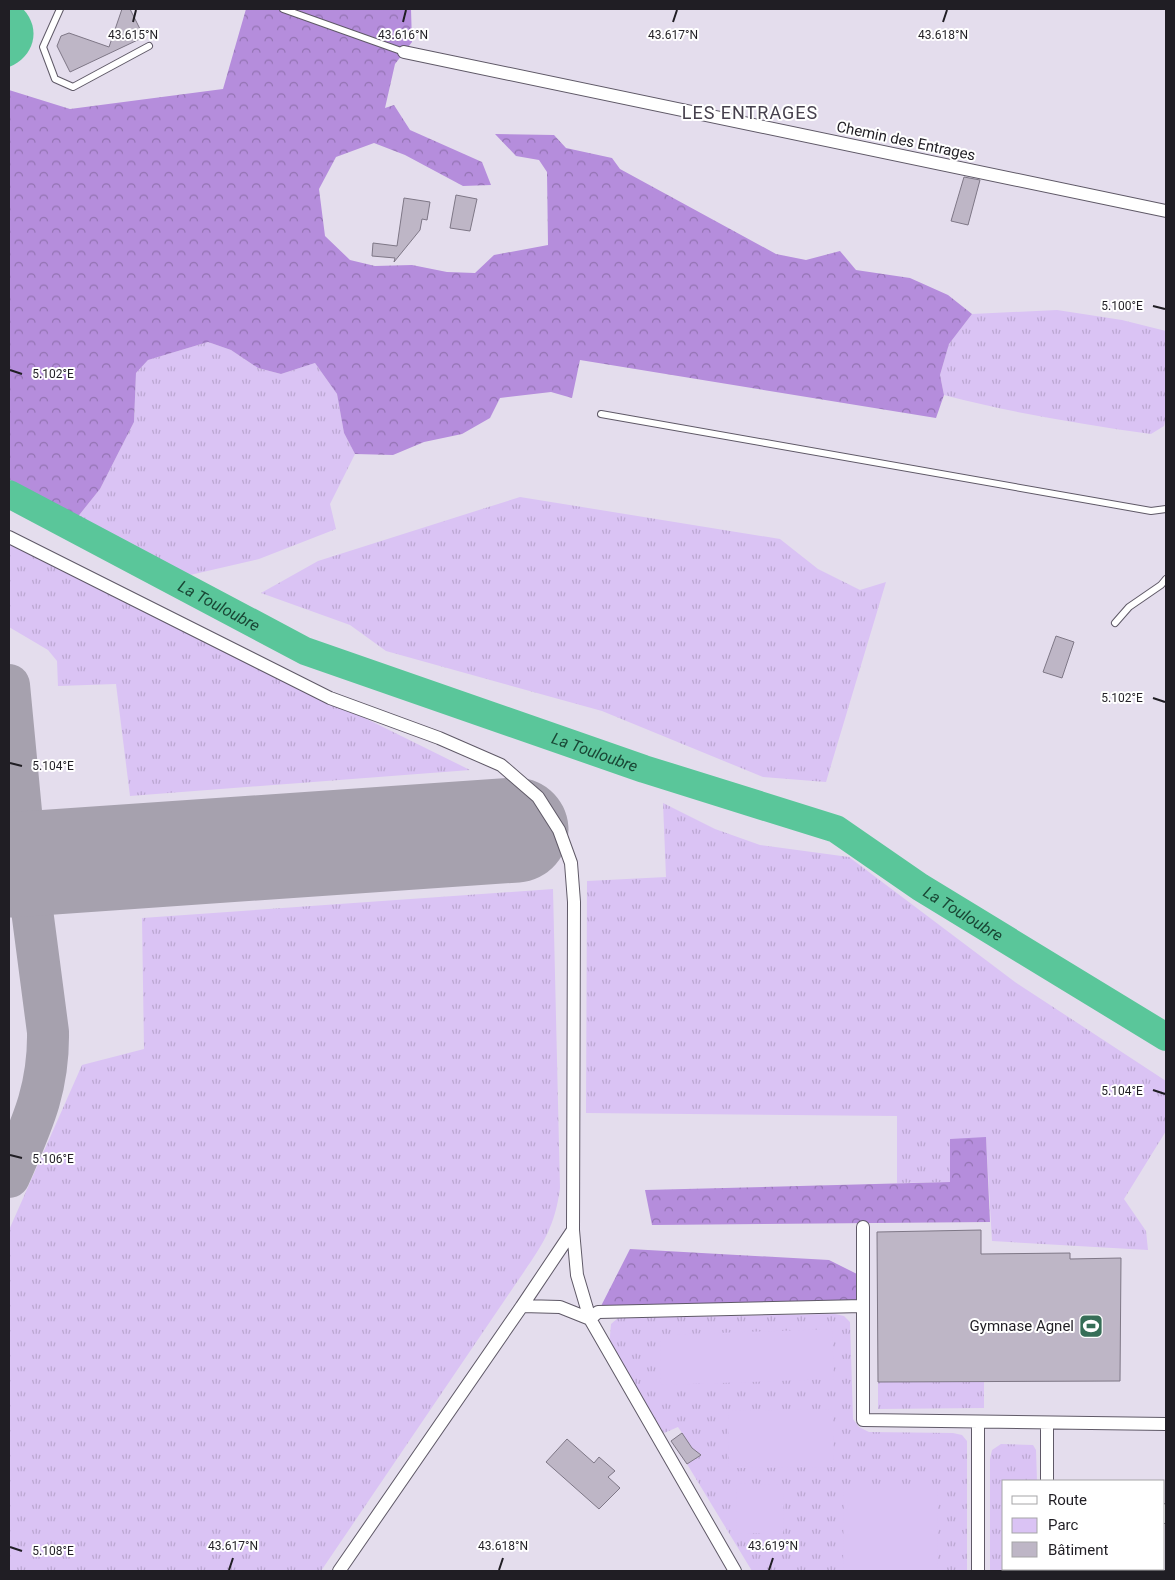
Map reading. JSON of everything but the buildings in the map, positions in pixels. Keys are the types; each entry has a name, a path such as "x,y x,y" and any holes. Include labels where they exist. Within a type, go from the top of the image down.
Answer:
{"street":[{"name":"Chemin des Entrages","path":"404,52 1166,211"},
{"path":"9,537 330,698 440,738 501,765 538,797 559,830 571,863 574,892 573,1230 577,1275 590,1320 735,1571"},
{"path":"863,1227 864,1420 1166,1424"},
{"path":"339,1571 573,1230"},
{"path":"522,1306 560,1307 590,1320"},
{"path":"590,1320 598,1312 863,1306"},
{"path":"978,1423 978,1571"},
{"path":"1047,1423 1048,1480"}],"lane":[{"path":"60,9 43,47 55,79 73,87 149,46"},
{"path":"283,9 404,52"},
{"path":"601,414 1151,511 1166,509"},
{"path":"1115,623 1129,607 1161,586 1166,579"}],"green space":[{"path":"246,9 411,9 412,42 395,64 385,108 394,105 410,130 482,162 491,185 463,186 405,155 374,143 336,157 319,189 325,236 350,260 375,266 412,265 447,272 475,273 494,255 548,245 547,172 539,160 516,156 495,134 554,135 566,148 612,158 620,169 776,254 806,260 840,251 856,270 910,278 948,295 972,314 949,344 940,375 944,395 936,418 580,360 572,398 551,392 500,398 490,418 462,434 424,442 393,455 355,454 344,433 337,394 315,363 281,374 258,368 231,350 208,342 148,360 136,373 134,422 100,489 76,519 26,493 9,479 9,90 70,109 223,89"},
{"path":"1057,310 1122,320 1166,331 1166,418 1164,426 1151,434 1047,418 944,395 940,375 949,344 972,314"},
{"path":"208,342 231,350 258,368 281,374 315,363 337,394 344,433 355,454 330,504 336,529 259,559 190,575 76,519 100,489 134,422 136,373 148,360"},
{"path":"520,497 780,539 818,569 860,590 886,582 826,782 763,777 602,711 386,651 350,625 261,593 318,561"},
{"path":"9,542 470,770 130,796 116,684 58,686 57,661 48,650 9,627"},
{"path":"663,803 715,829 760,845 849,857 1015,982 1166,1081 1166,1131 1124,1199 1146,1231 1148,1250 992,1241 986,1138 951,1182 897,1183 897,1116 586,1113 587,881 666,877"},
{"path":"553,889 560,1188 555,1215 534,1257 321,1571 9,1571 9,1230 82,1065 144,1049 142,918"},
{"path":"986,1137 990,1222 652,1225 645,1190 950,1182 950,1139"},
{"path":"630,1249 829,1260 863,1277 863,1306 598,1312"},
{"path":"835,1314 844,1316 850,1322 853,1419 859,1427 869,1432 953,1433 962,1435 967,1441 967,1571 752,1571 687,1464 701,1455 692,1448 678,1427 664,1433 609,1348 611,1324 618,1318"},
{"path":"832,1329 834,1379 661,1385 660,1335"},
{"path":"878,1382 984,1382 984,1408 878,1409"},
{"path":"833,1409 834,1467 729,1468 728,1411"},
{"path":"1001,1444 1033,1445 1036,1450 1037,1480 1002,1480 1002,1570 1038,1571 990,1571 990,1459 992,1450"},
{"path":"737,1483 784,1485 783,1534 736,1533"},
{"path":"844,1484 938,1484 937,1571 843,1571"}],"shaded area":[{"path":"9,9 23,9 29,17 34,34 29,50 24,57 9,67"}],"waterway":[{"name":"La Touloubre","path":"9,494 305,651 644,769 836,829 920,887 1166,1037"}],"taxiway":[{"path":"9,685 26,864 48,1032 48,1053 42,1090 31,1124 9,1177"}],"runway":[{"path":"9,865 516,830"}],"place":[{"name":"Gymnase Agnel","path":"1091,1326"}],"district":[{"name":"LES ENTRAGES","path":"750,112"}]}
